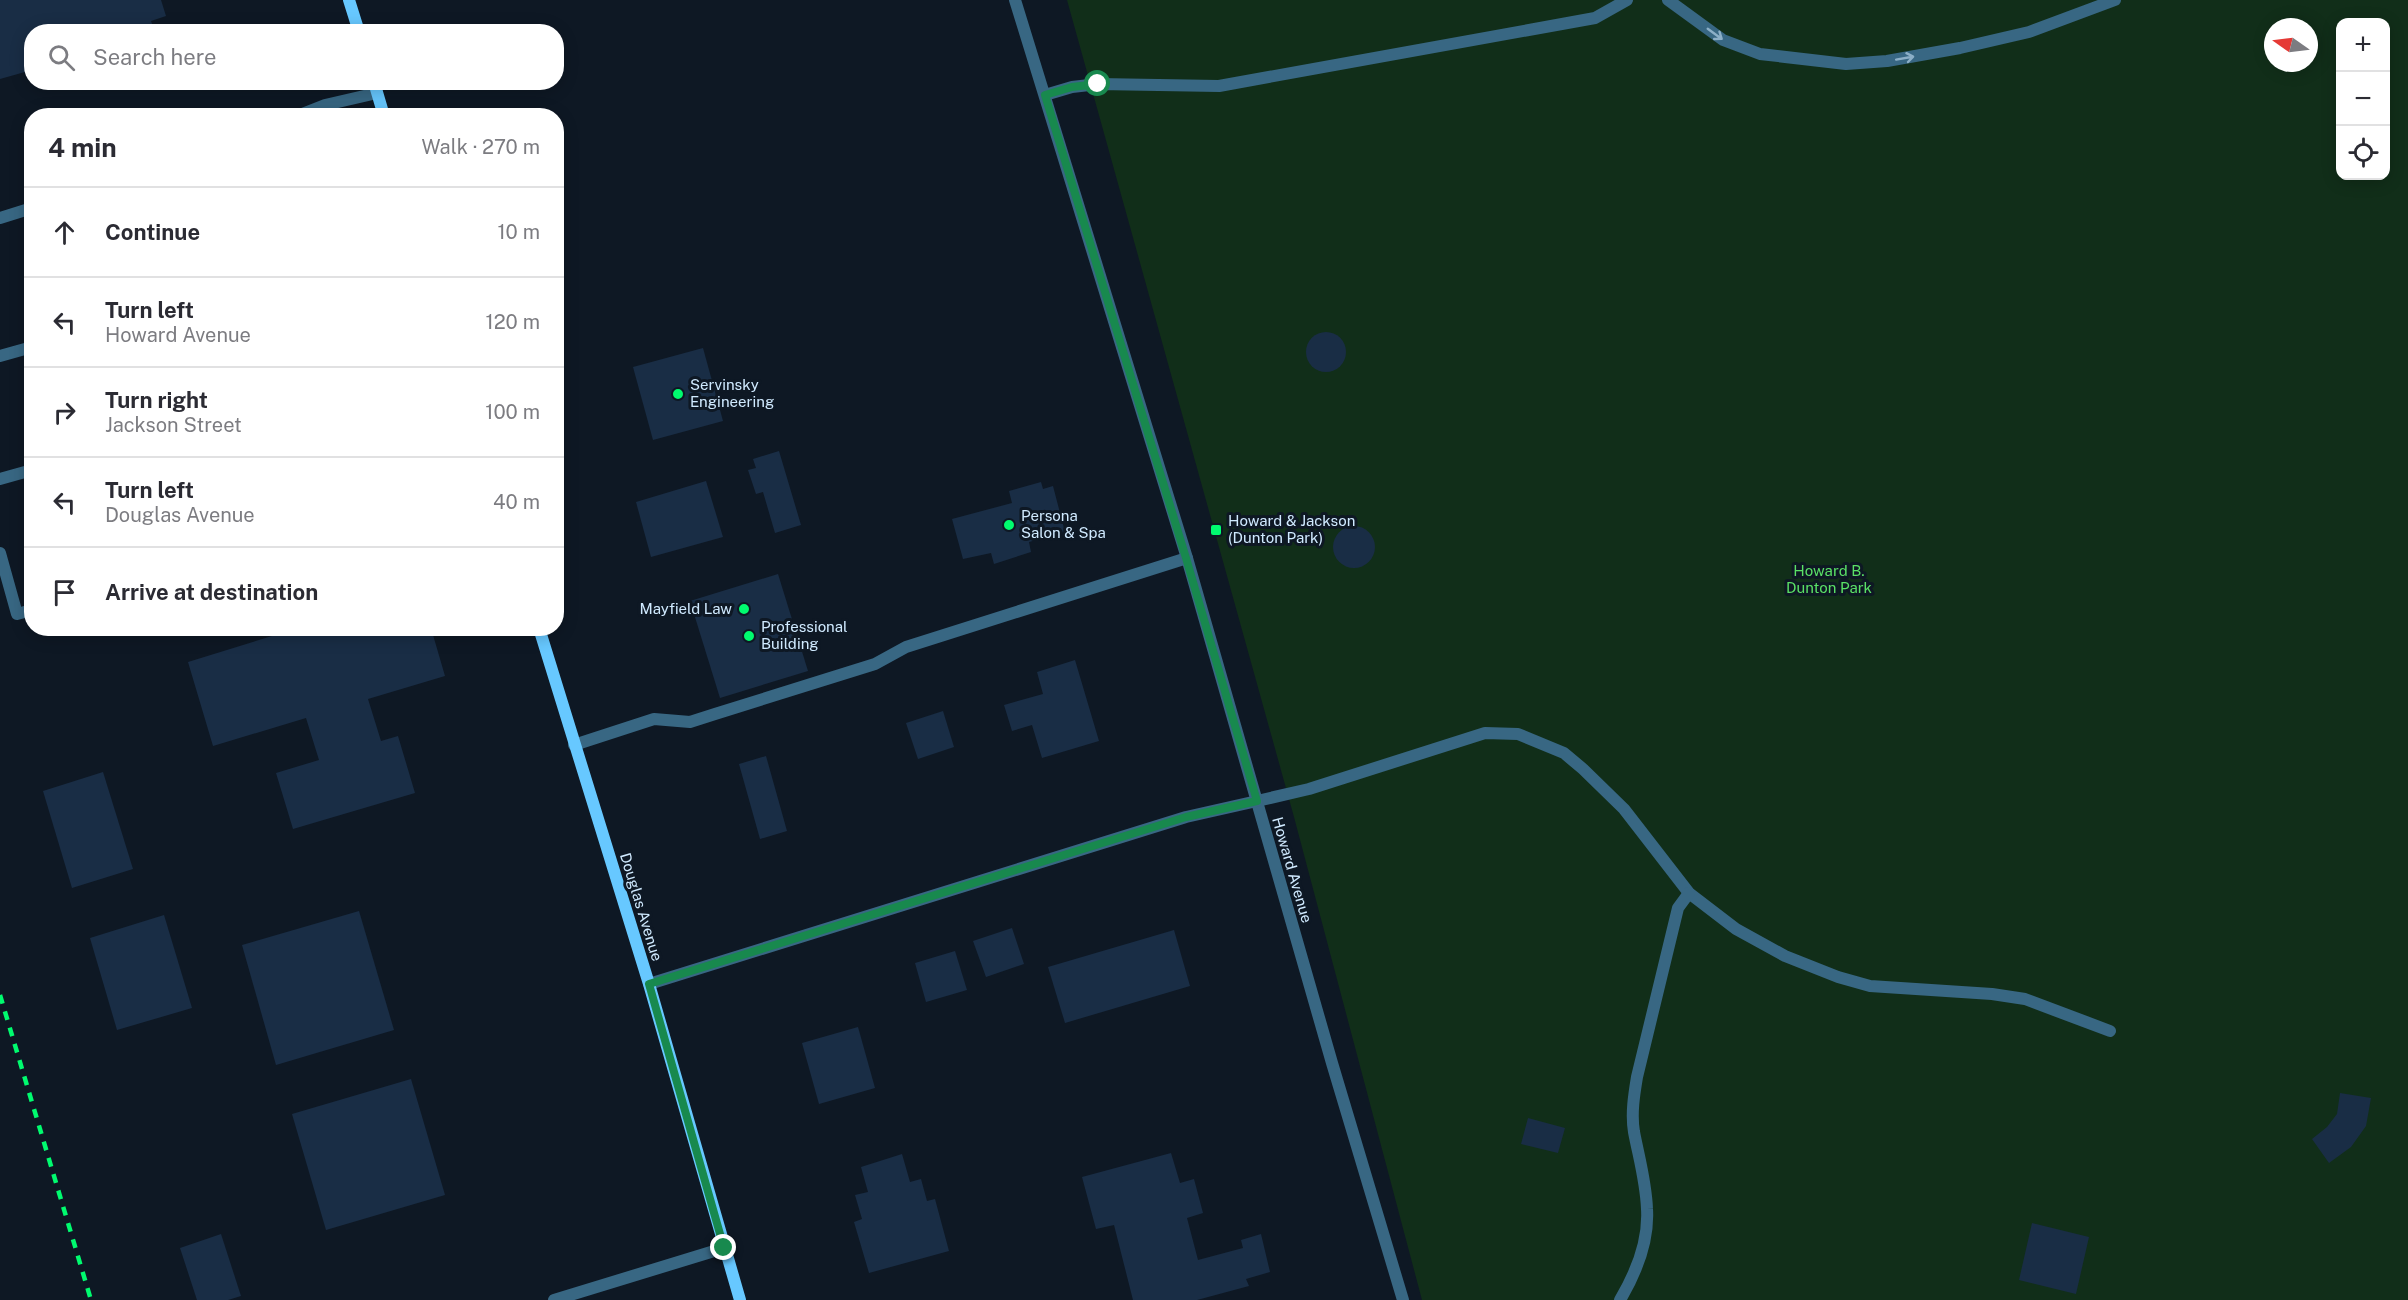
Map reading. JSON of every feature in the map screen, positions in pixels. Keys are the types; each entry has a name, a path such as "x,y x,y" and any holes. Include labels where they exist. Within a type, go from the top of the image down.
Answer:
{"street":[{"path":"349,0 356,24"},
{"name":"Howard Avenue","path":"1016,0 1186,558 1403,1300"},
{"path":"1045,95 1072,87 1098,84 1219,86 1594,18 1627,0"},
{"path":"1668,0 1723,40 1760,54 1846,64 1887,61 1960,48 2018,34 2115,0"},
{"path":"317,108 370,90"},
{"path":"377,90 382,108"},
{"path":"0,218 24,210"},
{"path":"0,356 24,349"},
{"path":"0,479 24,472"},
{"path":"0,553 17,614 24,612"},
{"path":"574,745 654,719 690,722 875,664 906,647 1186,558"},
{"name":"Douglas Avenue","path":"541,636 649,984 740,1300"},
{"path":"649,984 1186,817 1309,789 1485,733 1518,734 1564,753 1583,768 1624,809 1689,893 1736,930 1785,956 1838,977 1870,986 1992,993 2025,999 2110,1031"},
{"path":"1620,1300 1629,1283 1646,1234 1648,1211 1645,1181 1634,1130 1633,1104 1637,1077 1678,908 1689,893"},
{"path":"554,1300 724,1248"}],"green space":[{"name":"Howard B. Dunton Park","path":"1067,0 2408,0 2408,1300 1422,1300 1294,817"}],"building":[{"path":"0,0 161,0 166,16 151,21 152,24 24,24 24,72 0,79"},
{"path":"1326,332 1340,338 1346,352 1340,366 1326,372 1312,366 1306,352 1312,338"},
{"name":"Servinsky Engineering","path":"703,348 723,421 653,440 633,367"},
{"path":"779,451 801,525 775,533 763,492 756,494 748,470 756,468 753,459"},
{"path":"706,481 723,537 651,557 636,502"},
{"name":"Persona Salon & Spa","path":"1041,482 1043,489 1053,486 1065,532 1029,542 1031,552 994,564 991,553 963,559 952,519 1012,503 1009,491"},
{"path":"1354,526 1362,527 1369,532 1374,539 1374,555 1369,562 1362,567 1354,568 1346,567 1339,562 1334,555 1333,547 1334,539 1339,532 1346,527"},
{"name":"Professional Building","path":"778,574 808,671 720,698 690,601"},
{"path":"272,636 433,636 445,676 368,699 381,741 398,736 415,793 293,829 276,773 319,760 306,718 213,746 188,662"},
{"path":"1075,660 1099,741 1042,758 1032,725 1012,731 1004,705 1043,694 1037,672"},
{"path":"943,711 954,747 918,759 906,723"},
{"path":"766,756 787,831 760,839 739,764"},
{"path":"103,772 133,869 72,888 43,791"},
{"path":"359,911 394,1030 276,1065 242,945"},
{"path":"164,915 192,1008 117,1030 90,938"},
{"path":"1012,928 1024,964 986,977 973,941"},
{"path":"1174,930 1190,986 1065,1023 1048,967"},
{"path":"955,951 967,990 926,1002 915,963"},
{"path":"858,1027 875,1088 819,1104 802,1043"},
{"path":"411,1079 445,1195 326,1230 292,1114"},
{"path":"2340,1093 2371,1098 2366,1126 2351,1147 2329,1163 2312,1139 2327,1127 2337,1114"},
{"path":"1528,1118 1565,1128 1558,1153 1521,1144"},
{"path":"1171,1153 1180,1183 1194,1179 1203,1213 1187,1218 1198,1260 1243,1248 1241,1240 1261,1234 1270,1272 1246,1279 1249,1286 1197,1300 1133,1300 1114,1225 1096,1229 1082,1177"},
{"path":"902,1154 910,1182 921,1179 927,1201 935,1199 949,1251 869,1273 854,1222 862,1219 855,1195 868,1192 861,1167"},
{"path":"2032,1223 2089,1237 2076,1294 2019,1280"},
{"path":"221,1234 241,1296 228,1300 197,1300 180,1248"}],"railway":[{"path":"0,995 91,1300"}],"place":[{"name":"Servinsky Engineering","path":"678,394"},
{"name":"Persona Salon & Spa","path":"1009,525"},
{"name":"Howard & Jackson (Dunton Park)","path":"1216,530"},
{"name":"Mayfield Law","path":"744,609"},
{"name":"Professional Building","path":"749,636"}],"route":[{"path":"724,1248 649,984 1186,817 1257,801 1186,558 1045,95 1072,87 1098,84"}]}
